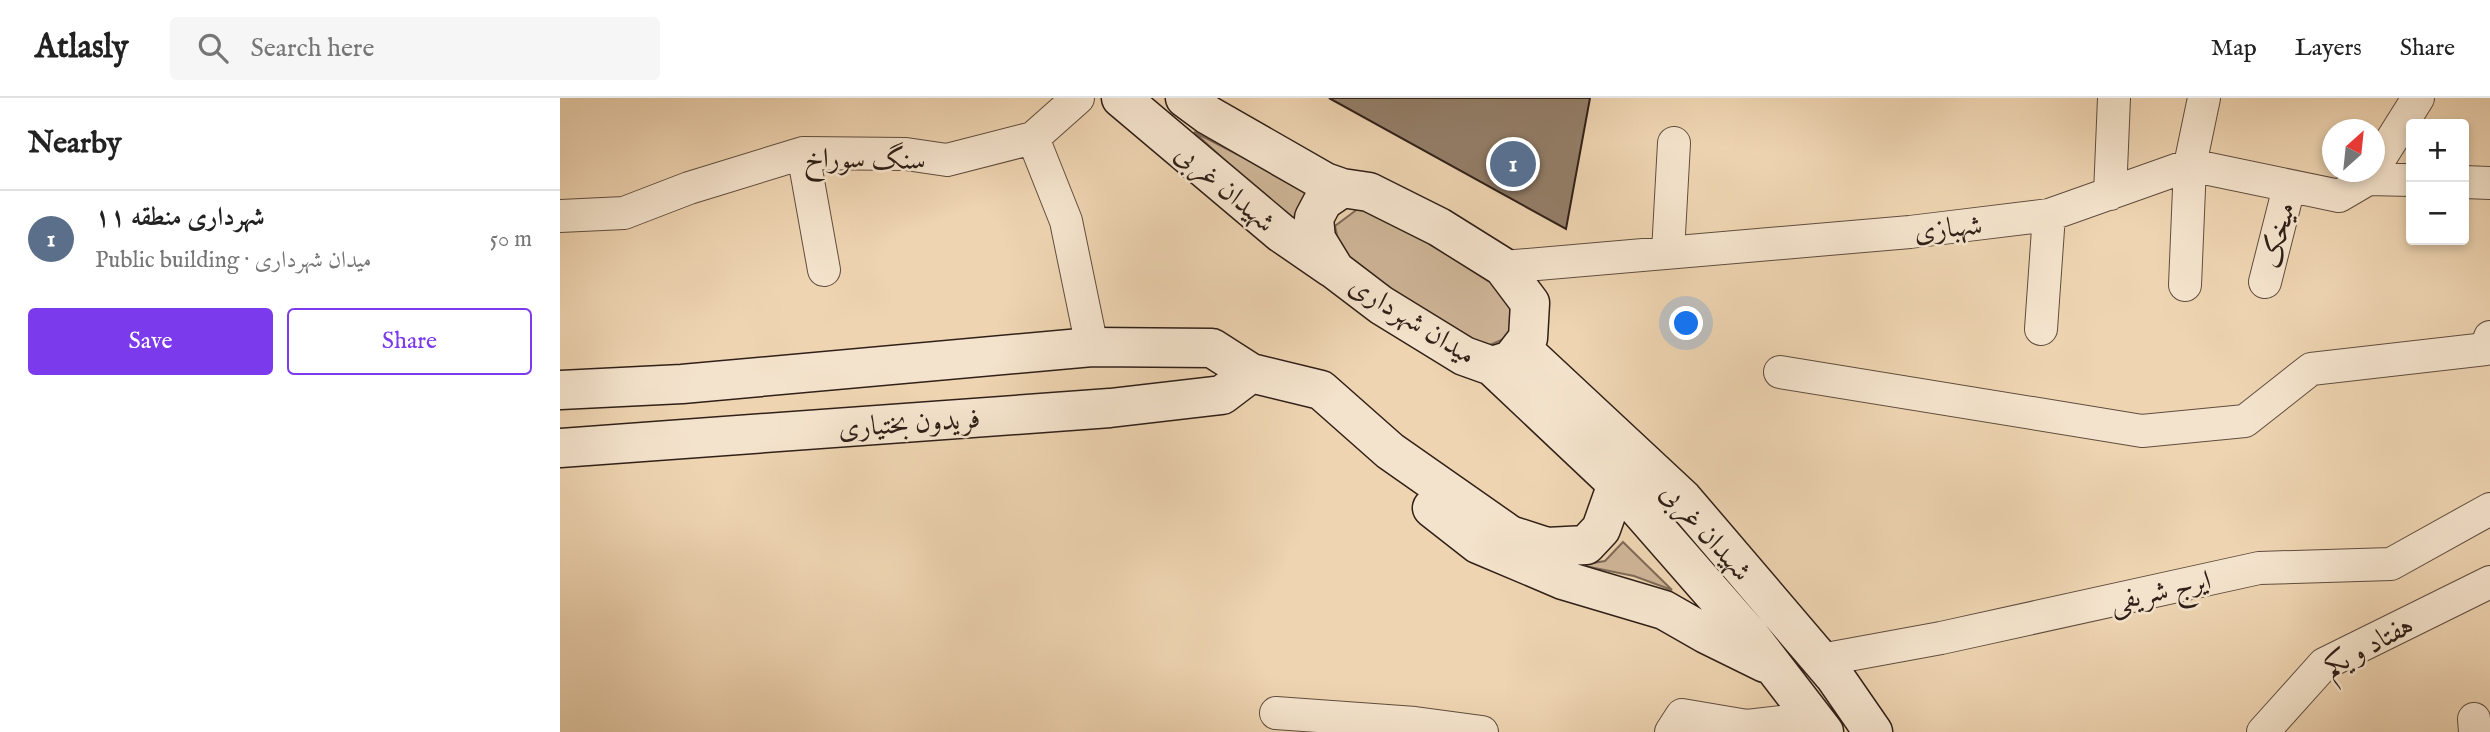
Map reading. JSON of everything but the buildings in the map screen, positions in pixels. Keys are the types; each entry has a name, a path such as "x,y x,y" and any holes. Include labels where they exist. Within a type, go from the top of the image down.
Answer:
{"street":[{"name":"سنگ سوراخ","path":"560,216 624,213 689,188 803,153 906,154 947,160 1033,138 1078,98"},
{"name":"شهیدان غربی","path":"1121,98 1281,233 1335,270"},
{"name":"شهیدان غربی","path":"1185,98 1208,115 1302,169 1342,188"},
{"path":"2110,194 2114,98"},
{"path":"2185,285 2190,165 2204,98"},
{"path":"2385,151 2418,98"},
{"path":"1033,138 1066,221 1093,347"},
{"path":"1668,252 1674,143"},
{"path":"803,153 824,270"},
{"path":"2190,165 2339,196 2358,182"},
{"name":"شهبازی","path":"1503,267 1910,232 2049,215 2190,165"},
{"path":"2385,175 2406,179"},
{"path":"2469,182 2490,183"},
{"name":"میخک","path":"2265,282 2289,187"},
{"name":"میدان شهرداری","path":"1342,188 1369,192 1439,227 1503,267 1530,303 1528,338 1506,357 1464,356 1381,305 1335,270 1316,239 1314,218 1323,201 1342,188"},
{"path":"2041,329 2049,215"},
{"name":"فریدون بختیاری","path":"560,390 682,384 1093,347 1212,348 1251,373 1321,390 1390,451"},
{"path":"1780,372 2142,431 2245,421 2311,369 2489,350"},
{"name":"شهیدان غربی","path":"1506,357 1751,637 1819,725"},
{"name":"شهیدان غربی","path":"1506,357 1683,499 1821,660 1873,732"},
{"name":"فریدون بختیاری","path":"560,448 1110,408 1222,395 1251,373"},
{"path":"1390,451 1510,534 1547,547 1586,545 1601,529 1617,484"},
{"path":"1390,451 1411,491 1478,544 1563,580 1664,610 1775,668"},
{"name":"ایرج شریفی","path":"1821,660 1941,638 2259,568 2391,564 2490,509"},
{"name":"هفتاد و یکم","path":"2263,732 2324,664 2490,582"},
{"path":"1276,713 1415,723 1482,732"},
{"path":"1671,732 1682,715 1749,729 1819,725"}],"shaded area":[{"path":"1194,132 1307,190 1293,223"},
{"path":"1359,208 1381,213 1501,286 1514,313 1511,336 1485,347 1356,271 1340,249 1335,226"},
{"path":"1623,542 1672,590 1634,576 1580,565 1605,561"}],"place":[{"name":"شهرداری منطقه ۱۱","path":"1513,164"}]}
